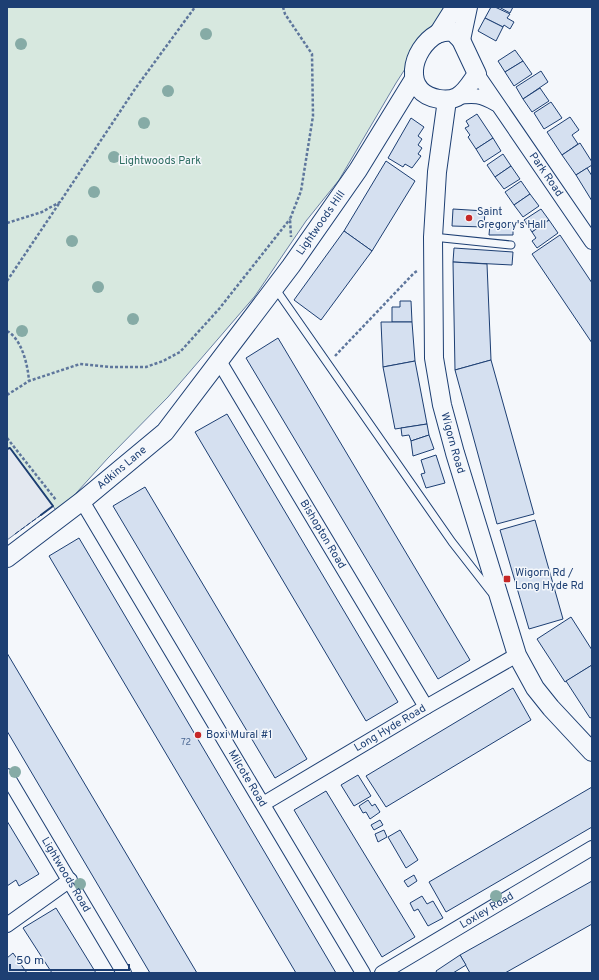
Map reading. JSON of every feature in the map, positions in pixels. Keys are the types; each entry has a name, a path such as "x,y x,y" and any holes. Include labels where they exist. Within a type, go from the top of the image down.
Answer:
{"street":[{"path":"438,34 452,31 461,40 477,74 468,88 452,99 431,98 420,90 414,78 415,60 424,44 438,34 455,7"},
{"path":"461,40 468,7"},
{"name":"Park Road","path":"477,74 592,242"},
{"name":"Lightwoods Hill","path":"218,361 291,266 358,170 414,78"},
{"name":"Park Road","path":"452,99 470,95 483,96 499,107"},
{"name":"Wigorn Road","path":"452,99 437,172 433,238 434,358 442,406 454,453 518,655 535,688 551,708 592,752"},
{"name":"Adkins Lane","path":"7,558 82,501 165,432 218,361"},
{"name":"Bishopton Road","path":"218,361 426,707"},
{"name":"Milcote Road","path":"82,501 364,973"},
{"name":"Long Hyde Road","path":"263,804 426,707 518,655"},
{"name":"Lightwoods Road","path":"7,776 124,973"},
{"name":"Loxley Road","path":"382,973 592,848"},
{"path":"7,925 70,880"}],"lane":[{"path":"433,238 511,245"},
{"path":"275,287 452,542 501,605"}],"path":[{"path":"7,281 135,89 195,7"},
{"path":"7,395 29,381 80,364 110,367 146,367 164,361 180,352 219,309 290,219 301,191 313,116 312,54 284,14 283,7"},
{"path":"7,223 42,212 60,202"},
{"path":"290,219 291,266"},
{"path":"327,364 414,272 433,265"},
{"path":"7,332 12,334 20,347 28,369 29,381"},
{"path":"7,438 66,513"}],"green space":[{"name":"Lightwoods Park","path":"7,7 445,7 396,83 339,180 306,221 255,296 168,397 108,458 58,513 10,448 7,449"}],"shaded area":[{"path":"10,448 53,506 7,540 7,449"}],"building":[{"path":"491,7 495,7 510,14 507,18 514,22 510,29 504,25 503,27 485,18"},
{"path":"499,7 513,7 510,13"},
{"path":"485,18 503,27 496,41 478,31"},
{"path":"515,50 523,61 505,72 498,61"},
{"path":"523,61 532,74 514,86 505,72"},
{"path":"541,71 548,82 523,99 516,87"},
{"path":"540,88 549,101 532,112 523,99"},
{"path":"551,102 562,118 544,129 534,113"},
{"path":"477,114 493,138 476,149 468,137 470,135 465,128 469,126 466,121"},
{"path":"570,117 579,130 572,135 578,144 562,155 547,132"},
{"path":"411,118 424,127 418,136 422,139 418,145 422,148 418,154 421,156 412,168 405,164 403,167 388,158"},
{"path":"493,138 501,151 484,162 476,149"},
{"path":"580,143 592,162 592,165 576,175 562,155"},
{"path":"503,154 511,166 495,177 487,165"},
{"path":"386,161 415,181 372,251 344,231"},
{"path":"511,166 520,179 504,189 495,177"},
{"path":"587,168 592,176 592,201 576,175"},
{"path":"521,181 530,194 514,205 505,192"},
{"path":"530,194 539,206 523,217 514,205"},
{"name":"Saint Gregory's Hall","path":"453,209 485,211 484,227 452,226"},
{"path":"541,209 549,220 532,232 524,220"},
{"path":"549,220 558,233 537,248 532,241 536,238 532,232"},
{"path":"490,224 513,224 513,235 489,235"},
{"path":"344,231 372,251 321,320 294,300"},
{"path":"560,235 592,283 592,343 532,254"},
{"path":"454,248 513,252 512,265 453,262"},
{"path":"453,262 487,264 491,360 455,370"},
{"path":"400,301 411,301 412,322 392,322 392,307 400,307"},
{"path":"381,322 412,322 415,361 383,367"},
{"path":"278,338 470,660 438,679 246,358"},
{"path":"491,360 534,514 497,524 455,370"},
{"path":"415,361 427,424 395,429 383,367"},
{"path":"227,414 398,702 366,721 195,432"},
{"path":"427,424 429,435 411,441 409,435 402,436 401,428"},
{"path":"429,435 434,449 413,456 411,441"},
{"path":"436,455 445,483 426,488 421,474 425,473 421,460"},
{"path":"145,487 307,759 275,778 113,506"},
{"path":"535,520 563,619 529,629 500,530"},
{"path":"79,538 336,973 296,973 49,556"},
{"path":"571,617 592,650 592,665 565,682 537,639"},
{"path":"7,653 197,973 150,973 7,731"},
{"path":"592,665 592,717 590,718 566,681"},
{"path":"513,688 531,720 386,807 366,776"},
{"path":"358,775 371,796 354,806 341,785"},
{"path":"592,787 592,827 446,912 429,882"},
{"path":"326,791 415,937 382,957 294,810"},
{"path":"368,800 372,806 375,804 380,812 370,819 366,812 363,813 359,806"},
{"path":"380,820 383,825 374,830 371,825"},
{"path":"7,821 39,874 19,886 16,880 7,886"},
{"path":"384,830 387,837 378,842 375,834"},
{"path":"400,830 418,860 406,868 388,837"},
{"path":"414,875 417,881 408,887 404,881"},
{"path":"592,881 592,924 505,973 470,973 460,955"},
{"path":"422,896 427,904 433,901 443,918 428,926 418,909 414,911 410,903"},
{"path":"56,908 96,973 52,973 23,928"},
{"path":"13,953 27,973 7,973 7,958"},
{"path":"460,955 466,965 453,973 437,973 436,971"}],"fence":[{"path":"15,534 41,515"}],"wall":[{"path":"7,449 10,448 53,506 41,515"}],"place":[{"name":"Saint Gregory's Hall","path":"469,218"},
{"name":"Wigorn Rd / Long Hyde Rd","path":"507,579"},
{"name":"Boxi Mural #1","path":"198,735"}]}
